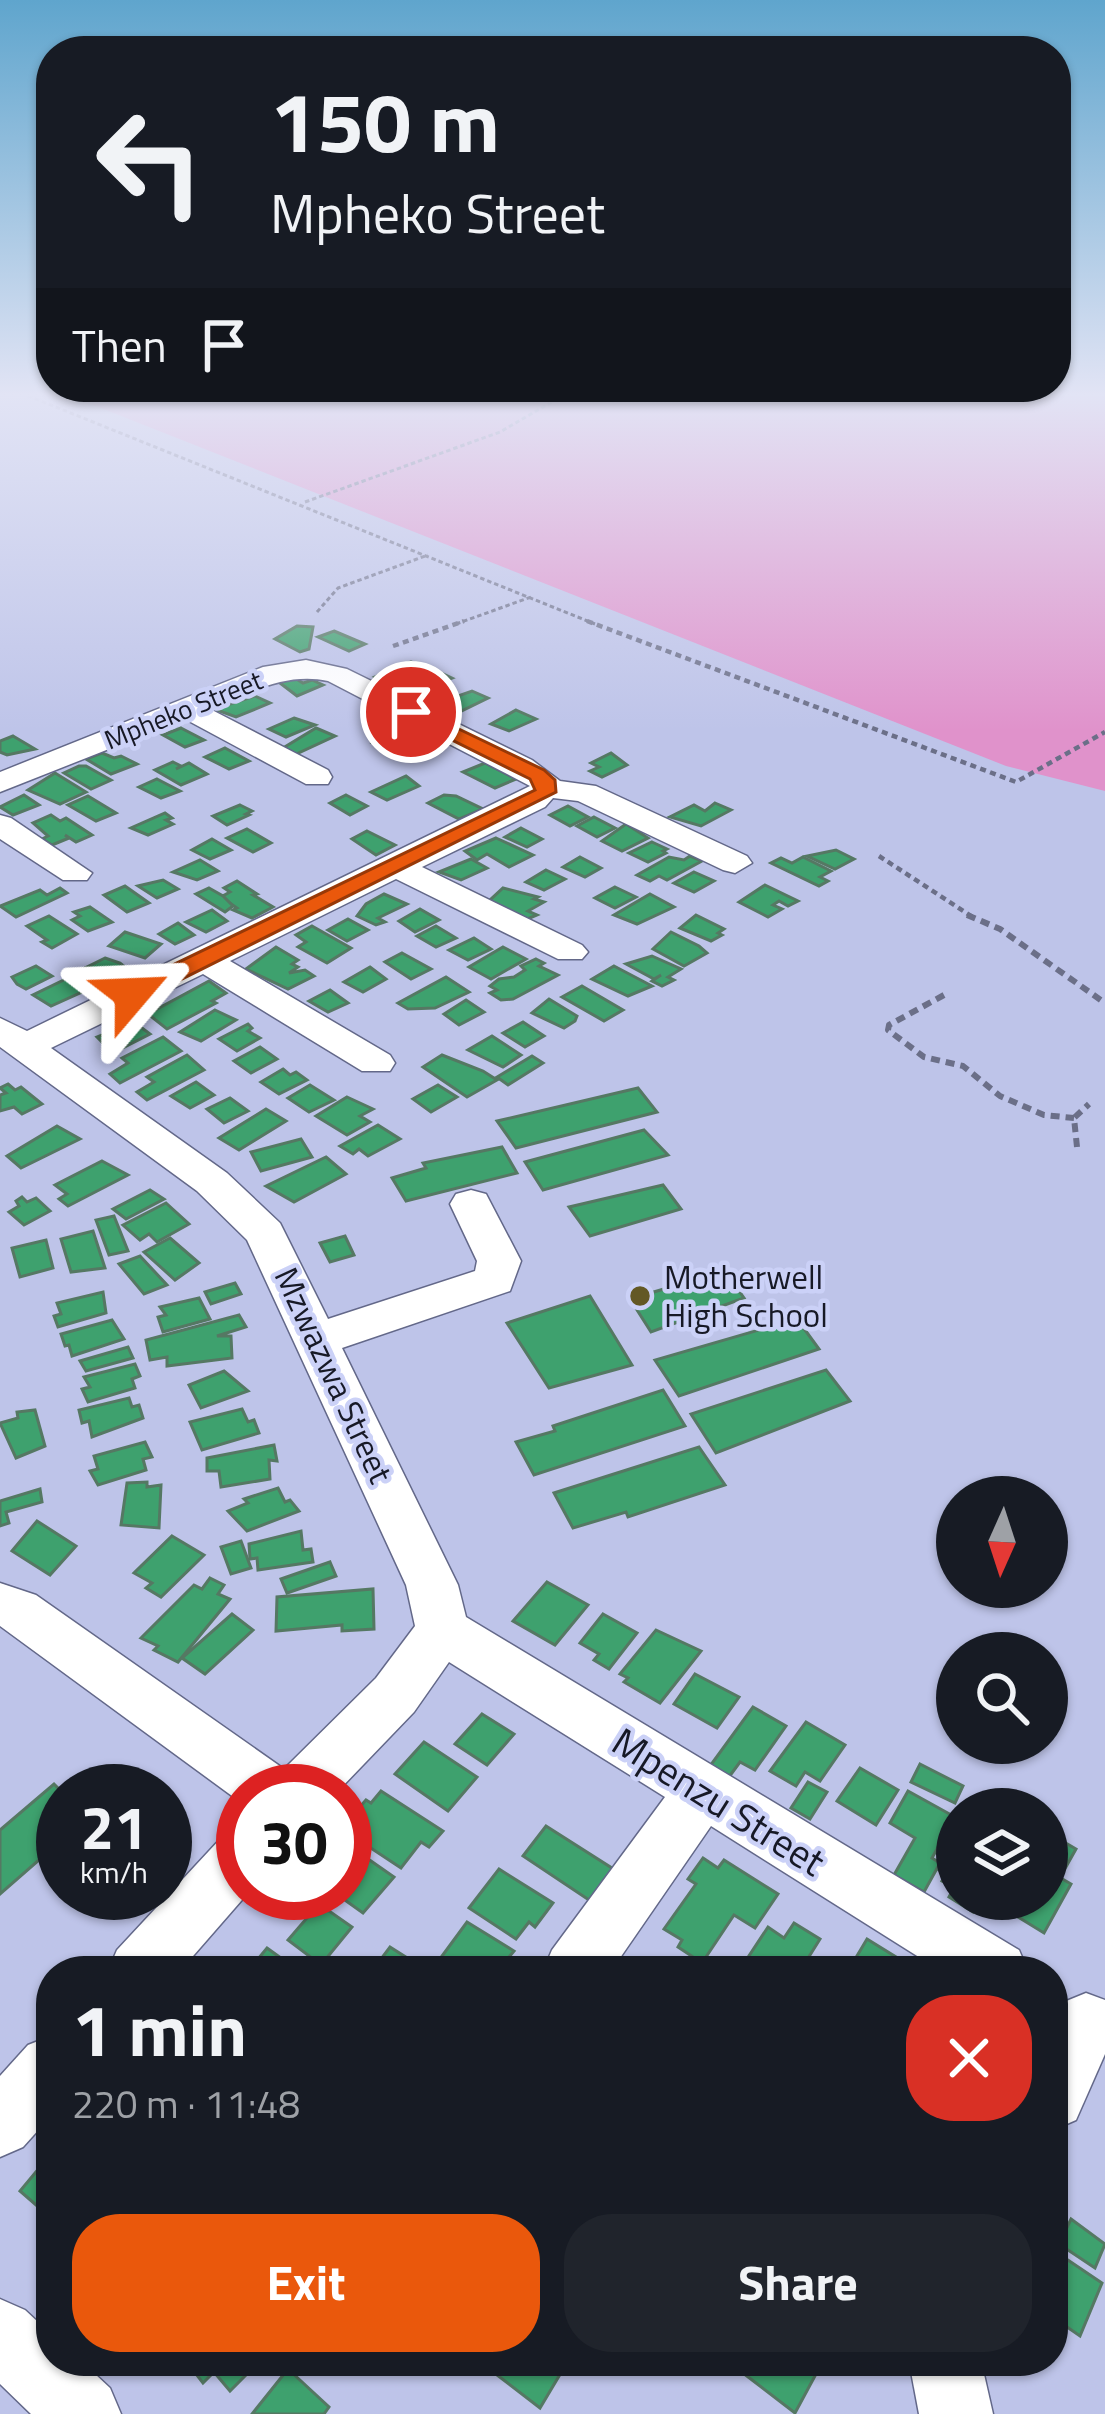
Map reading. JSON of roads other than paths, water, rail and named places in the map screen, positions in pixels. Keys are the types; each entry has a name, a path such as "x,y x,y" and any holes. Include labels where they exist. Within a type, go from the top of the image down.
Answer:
{"street":[{"name":"Mpheko Street","path":"0,783 282,670 316,668 521,766 545,780 546,788"},
{"path":"187,708 317,777"},
{"path":"12,1038 204,960 534,800 546,788 585,794 735,863"},
{"path":"0,825 75,873"},
{"path":"397,867 570,952"},
{"path":"204,960 376,1063"},
{"name":"Mzwazwa Street","path":"12,1038 242,1207 281,1260 432,1585 442,1630"},
{"path":"318,1339 494,1280 499,1261 470,1204"},
{"path":"0,1604 17,1610 231,1764"},
{"path":"326,1764 395,1695 442,1630"},
{"name":"Mpenzu Street","path":"442,1630 973,1956"},
{"path":"585,1956 702,1792"},
{"path":"153,1956 216,1886"},
{"path":"1068,2057 1081,2022"},
{"path":"0,2124 36,2084"},
{"path":"0,2335 36,2369"},
{"path":"44,2376 84,2414"},
{"path":"948,2376 956,2414"}],"place":[{"name":"Motherwell High School","path":"640,1296"}]}
